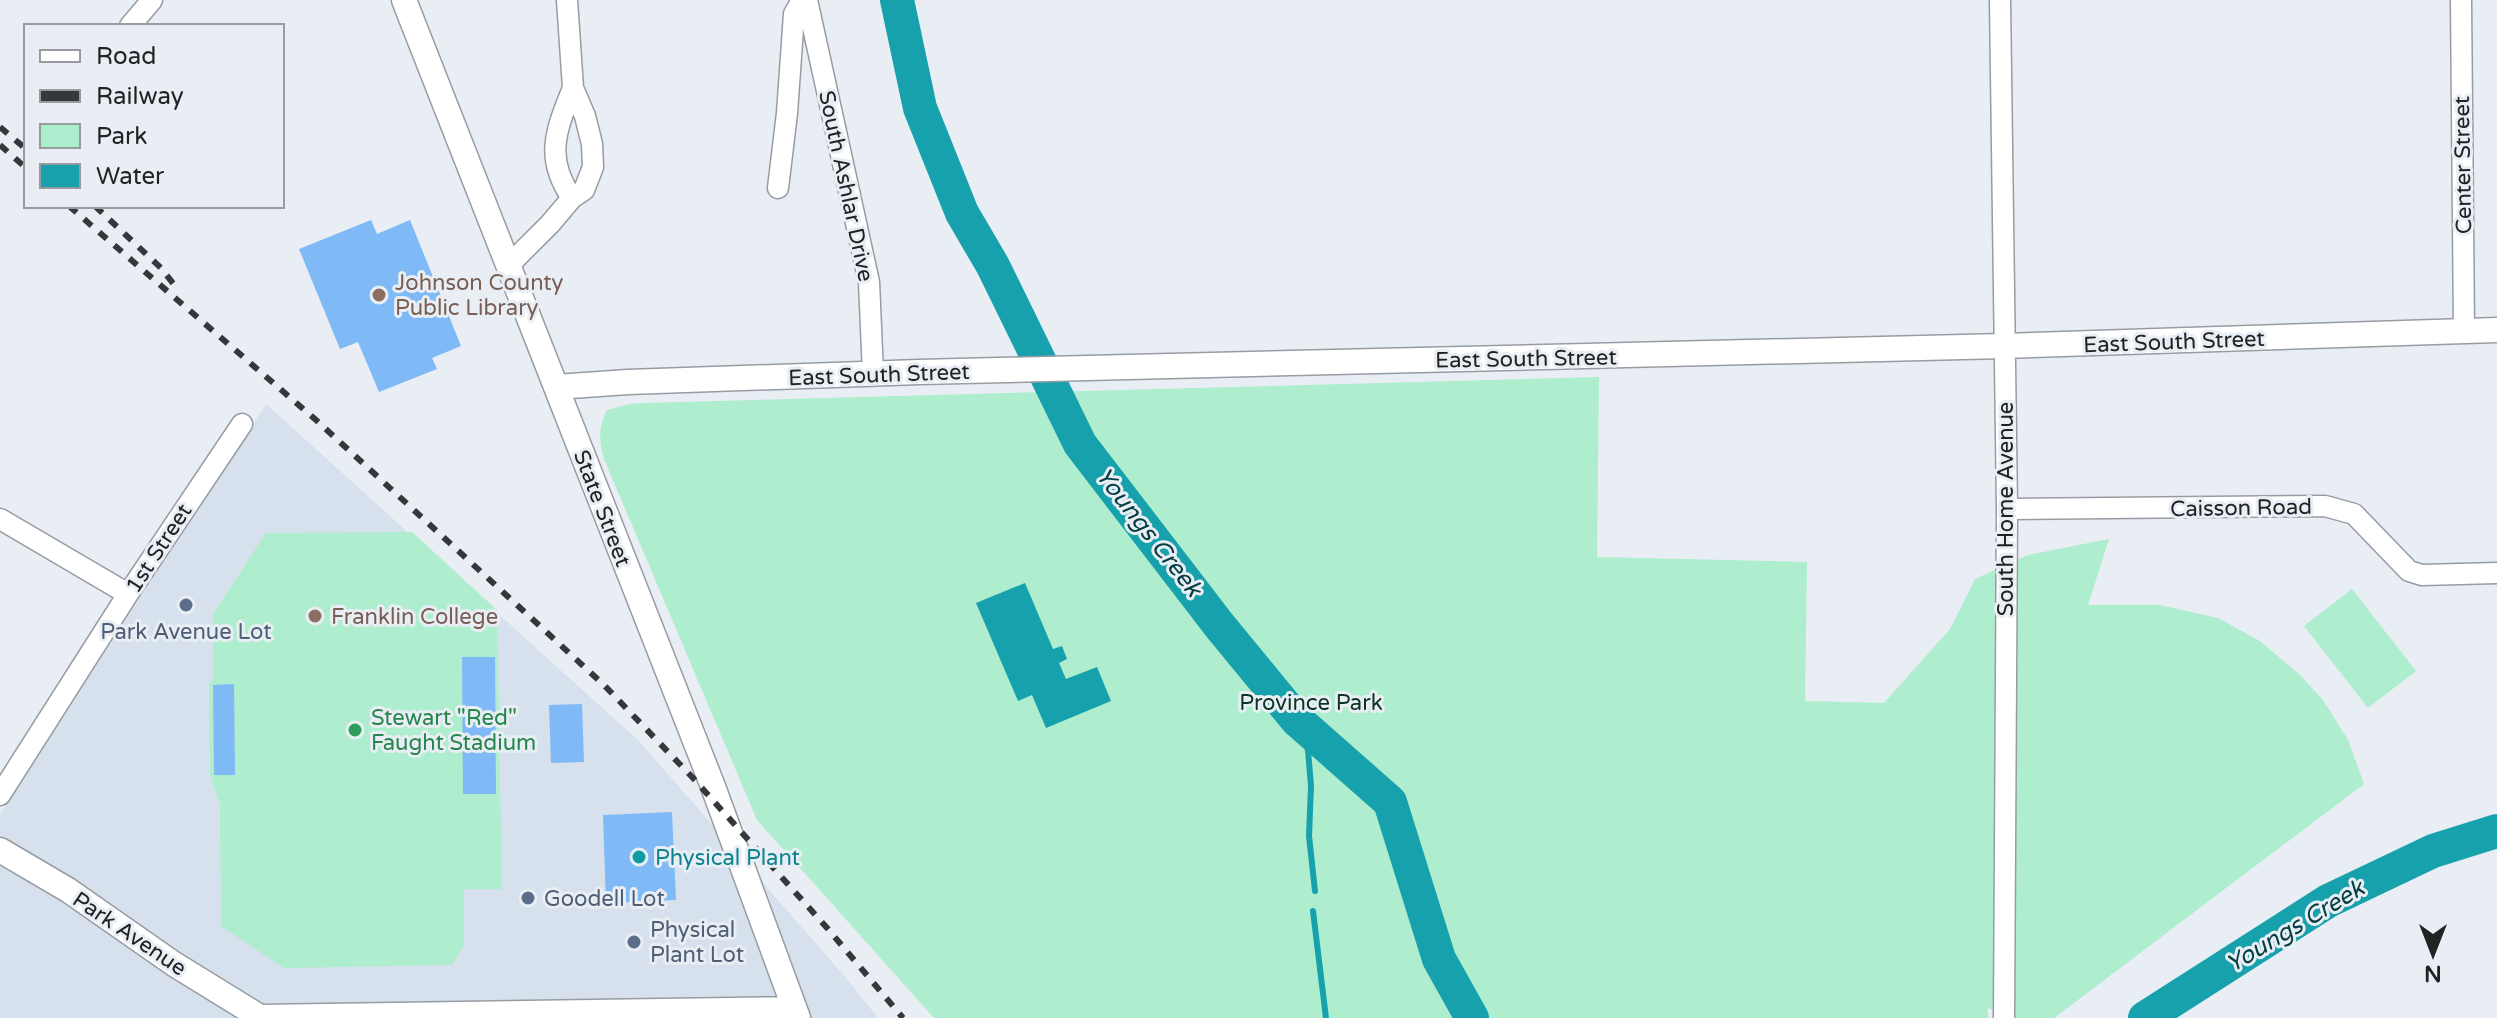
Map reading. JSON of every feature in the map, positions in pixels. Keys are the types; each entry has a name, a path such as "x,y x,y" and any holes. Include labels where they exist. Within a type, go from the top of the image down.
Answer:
{"street":[{"path":"132,24 152,0"},
{"name":"State Street","path":"404,0 732,836 796,1014"},
{"path":"509,265 572,198 584,190 593,167 592,144 585,116 573,88 567,0"},
{"path":"778,188 794,14 804,0"},
{"name":"South Ashlar Drive","path":"804,0 869,282 873,374"},
{"name":"South Home Avenue","path":"2000,0 2007,509 2004,1018"},
{"name":"Center Street","path":"2461,0 2464,331"},
{"path":"572,198 555,168 554,147 573,88"},
{"name":"East South Street","path":"556,387 919,372 2004,346 2497,330"},
{"name":"1st Street","path":"0,795 128,594 242,424"},
{"name":"Caisson Road","path":"2007,509 2325,506 2354,514 2409,571 2422,575 2497,573"},
{"path":"0,519 128,594"},
{"name":"Park Avenue","path":"0,850 68,890 174,964 260,1018"},
{"path":"260,1018 796,1014"}],"shaded area":[{"name":"Franklin College","path":"266,404 639,741 878,1018 0,1018 0,814"}],"green space":[{"name":"Province Park","path":"1599,377 1597,557 1807,562 1805,701 1884,703 1950,629 1975,579 2028,555 2109,539 2088,605 2160,605 2218,618 2260,641 2300,675 2323,700 2348,740 2364,784 2054,1018 2009,1018 1988,1008 1988,1018 934,1018 757,820 604,459 600,440 607,410 644,403"},
{"name":"Stewart \"Red\" Faught Stadium","path":"412,532 497,610 502,889 464,889 464,945 452,965 284,968 221,926 220,805 210,775 209,685 213,677 213,614 266,533"},
{"path":"2352,589 2416,671 2368,708 2304,626"}],"water":[{"path":"1025,583 1053,649 1062,646 1067,659 1059,663 1066,679 1097,667 1111,701 1046,728 1032,695 1018,701 976,603"}],"building":[{"name":"Johnson County Public Library","path":"371,220 377,234 410,220 461,346 432,358 437,369 379,392 358,342 340,349 299,249"},
{"path":"462,657 495,657 496,794 463,794"},
{"path":"234,684 235,775 214,775 213,685"},
{"path":"582,704 584,762 551,763 549,705"},
{"name":"Physical Plant","path":"672,812 676,900 606,903 603,815"}],"waterway":[{"name":"Youngs Creek","path":"897,0 920,108 962,213 993,266 1080,444 1219,625 1297,720 1390,802 1439,959 1472,1018"},
{"path":"1297,720 1308,750 1311,786 1309,836 1315,891"},
{"name":"Youngs Creek","path":"2145,1018 2328,901 2433,851 2497,831"},
{"path":"1313,911 1326,1018"}],"railway":[{"path":"0,127 24,147"},
{"path":"0,145 24,166"},
{"path":"71,208 316,420 604,685 693,778 903,1018"},
{"path":"97,208 161,268 179,291"}],"place":[{"name":"Johnson County Public Library","path":"379,295"},
{"name":"Park Avenue Lot","path":"186,605"},
{"name":"Franklin College","path":"315,616"},
{"name":"Stewart \"Red\" Faught Stadium","path":"355,730"},
{"name":"Physical Plant","path":"639,857"},
{"name":"Goodell Lot","path":"528,898"},
{"name":"Physical Plant Lot","path":"634,942"}]}
